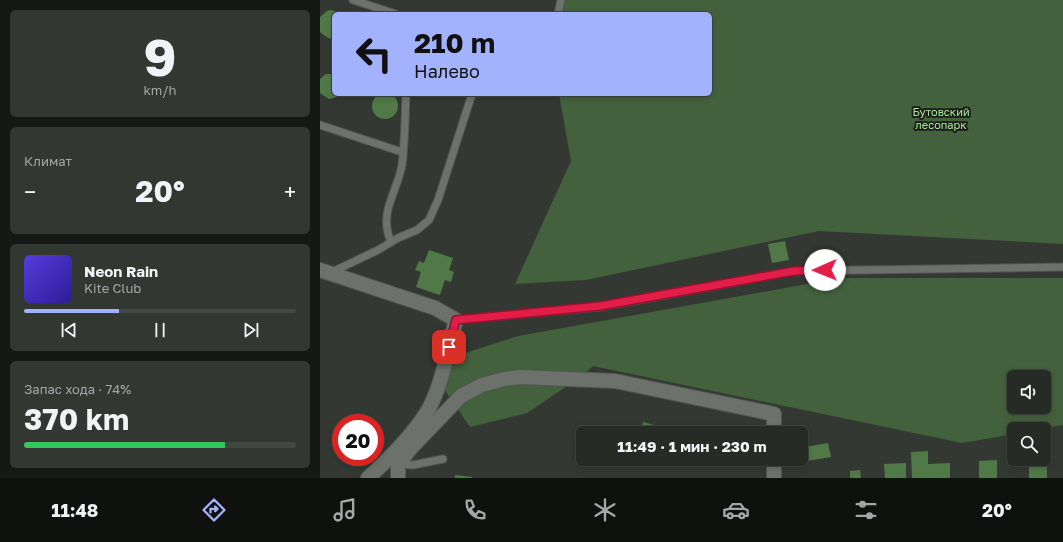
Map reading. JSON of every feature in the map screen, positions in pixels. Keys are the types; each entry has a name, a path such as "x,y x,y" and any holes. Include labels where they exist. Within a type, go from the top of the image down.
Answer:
{"street":[{"path":"325,272 435,308 456,320 437,390 428,411 408,438 368,478"},
{"path":"398,471 427,430 461,396 482,384 520,377 615,381 774,414 774,426"},
{"path":"774,466 774,478"}],"lane":[{"path":"353,0 390,12"},
{"path":"559,12 562,0"},
{"path":"391,242 386,226 387,215 402,166 406,96"},
{"path":"325,272 417,230 429,220 438,200 471,96"},
{"path":"320,125 402,152"},
{"path":"456,320 600,306 794,271 1063,267"},
{"path":"398,471 413,465 443,459"}],"green space":[{"name":"Бутовский лесопарк","path":"557,0 1063,0 1063,244 819,231 586,280 515,284 571,161 559,96 712,96 712,12 557,12"},
{"path":"841,278 1063,278 1063,425 1051,427 1051,422 1007,422 1007,435 962,443 593,366 579,378 527,413 470,427 444,389 453,357 518,336"}],"building":[{"path":"331,10 337,12 332,12 332,39 328,38 320,32 320,17 327,11"},
{"path":"326,74 332,74 332,96 338,96 337,97 329,99 320,93 320,79"},
{"path":"377,96 393,96 397,101 397,111 390,118 380,118 373,111 373,101"},
{"path":"785,241 789,260 772,263 768,244"},
{"path":"429,250 453,258 449,270 454,272 451,282 445,280 440,295 416,287 421,272 415,270 419,261 424,263"},
{"path":"643,422 654,425 654,426 642,426"},
{"path":"828,443 831,457 808,461 808,446"},
{"path":"928,451 928,464 950,463 950,478 912,478 911,452"},
{"path":"997,460 997,478 979,478 979,461"},
{"path":"906,463 906,478 885,478 884,464"},
{"path":"1029,466 1047,466 1047,478 1029,478"},
{"path":"860,470 861,478 850,478 850,471"},
{"path":"455,475 472,477 472,478 455,478"}],"route":[{"path":"449,347 456,320 600,306 794,271 825,270"}]}
